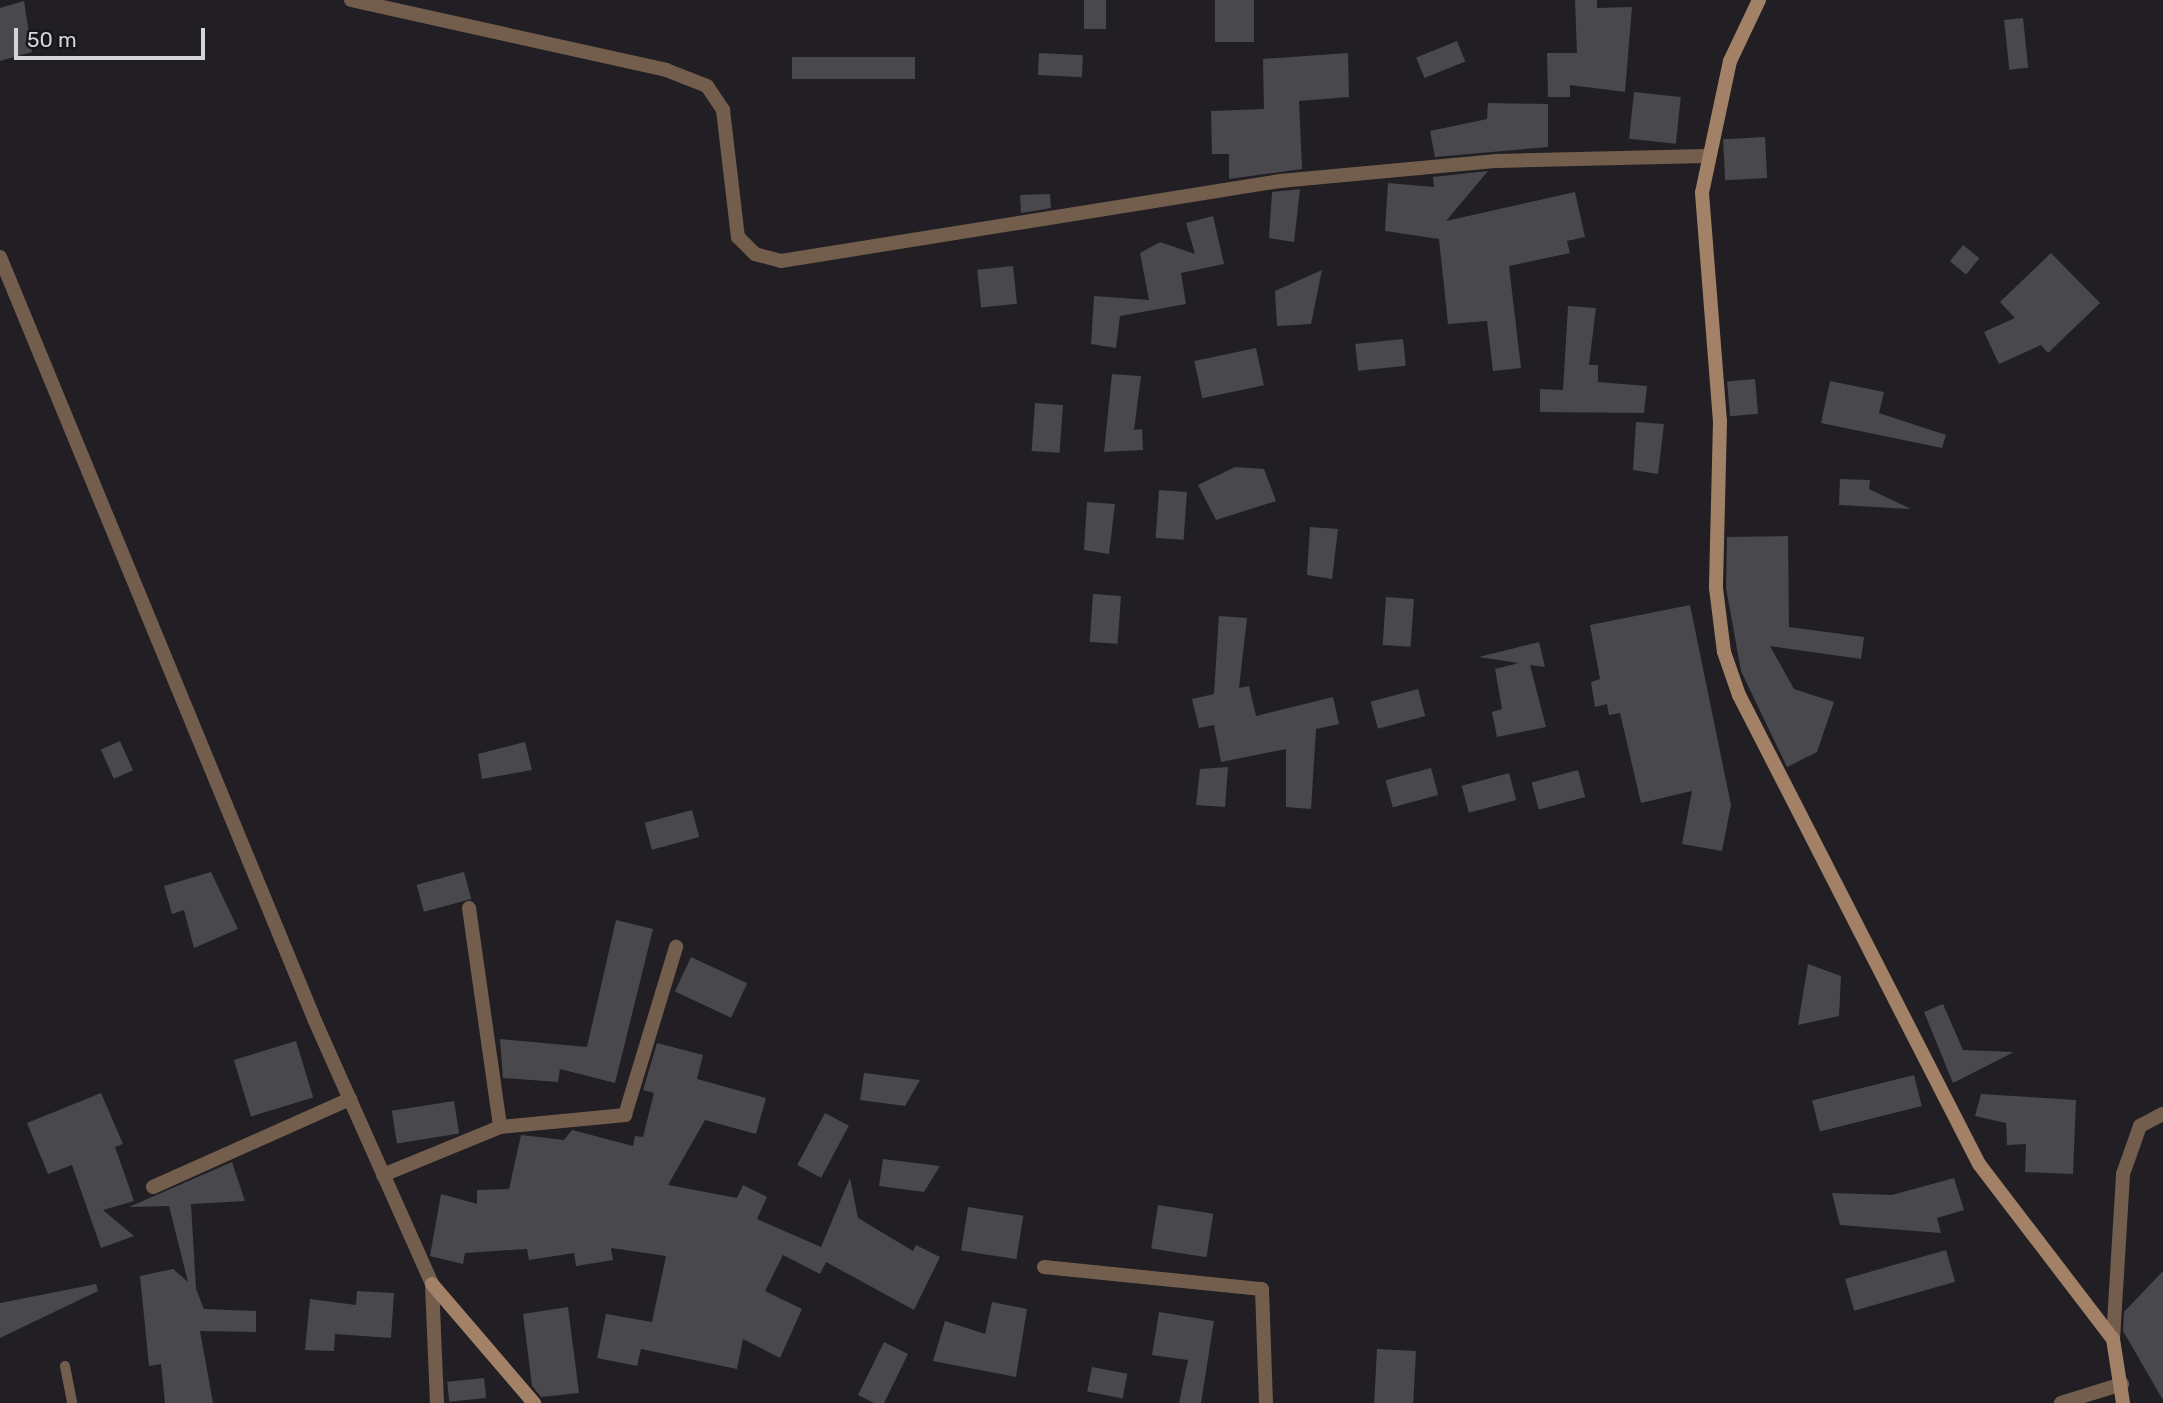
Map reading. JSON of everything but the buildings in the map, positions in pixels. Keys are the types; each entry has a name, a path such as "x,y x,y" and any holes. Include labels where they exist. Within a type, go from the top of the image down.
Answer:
{"street":[{"path":"352,0 666,70 708,86 723,110 738,237 755,254 781,261 1280,181 1497,161 1706,156"},
{"path":"1759,0 1730,61 1706,156 1703,204 1720,421 1716,588 1724,652 1745,706 1979,1164 2113,1339"},
{"path":"0,257 350,1099 432,1284 534,1403"},
{"path":"469,908 500,1128"},
{"path":"383,1175 500,1128 625,1115 676,947"},
{"path":"153,1187 350,1099"},
{"path":"2123,1403 2113,1339 2123,1174 2140,1126 2163,1114"},
{"path":"1044,1267 1262,1289 1266,1403"},
{"path":"432,1284 438,1403"},
{"path":"2061,1403 2122,1384"}],"lane":[{"path":"65,1366 72,1403"}]}
